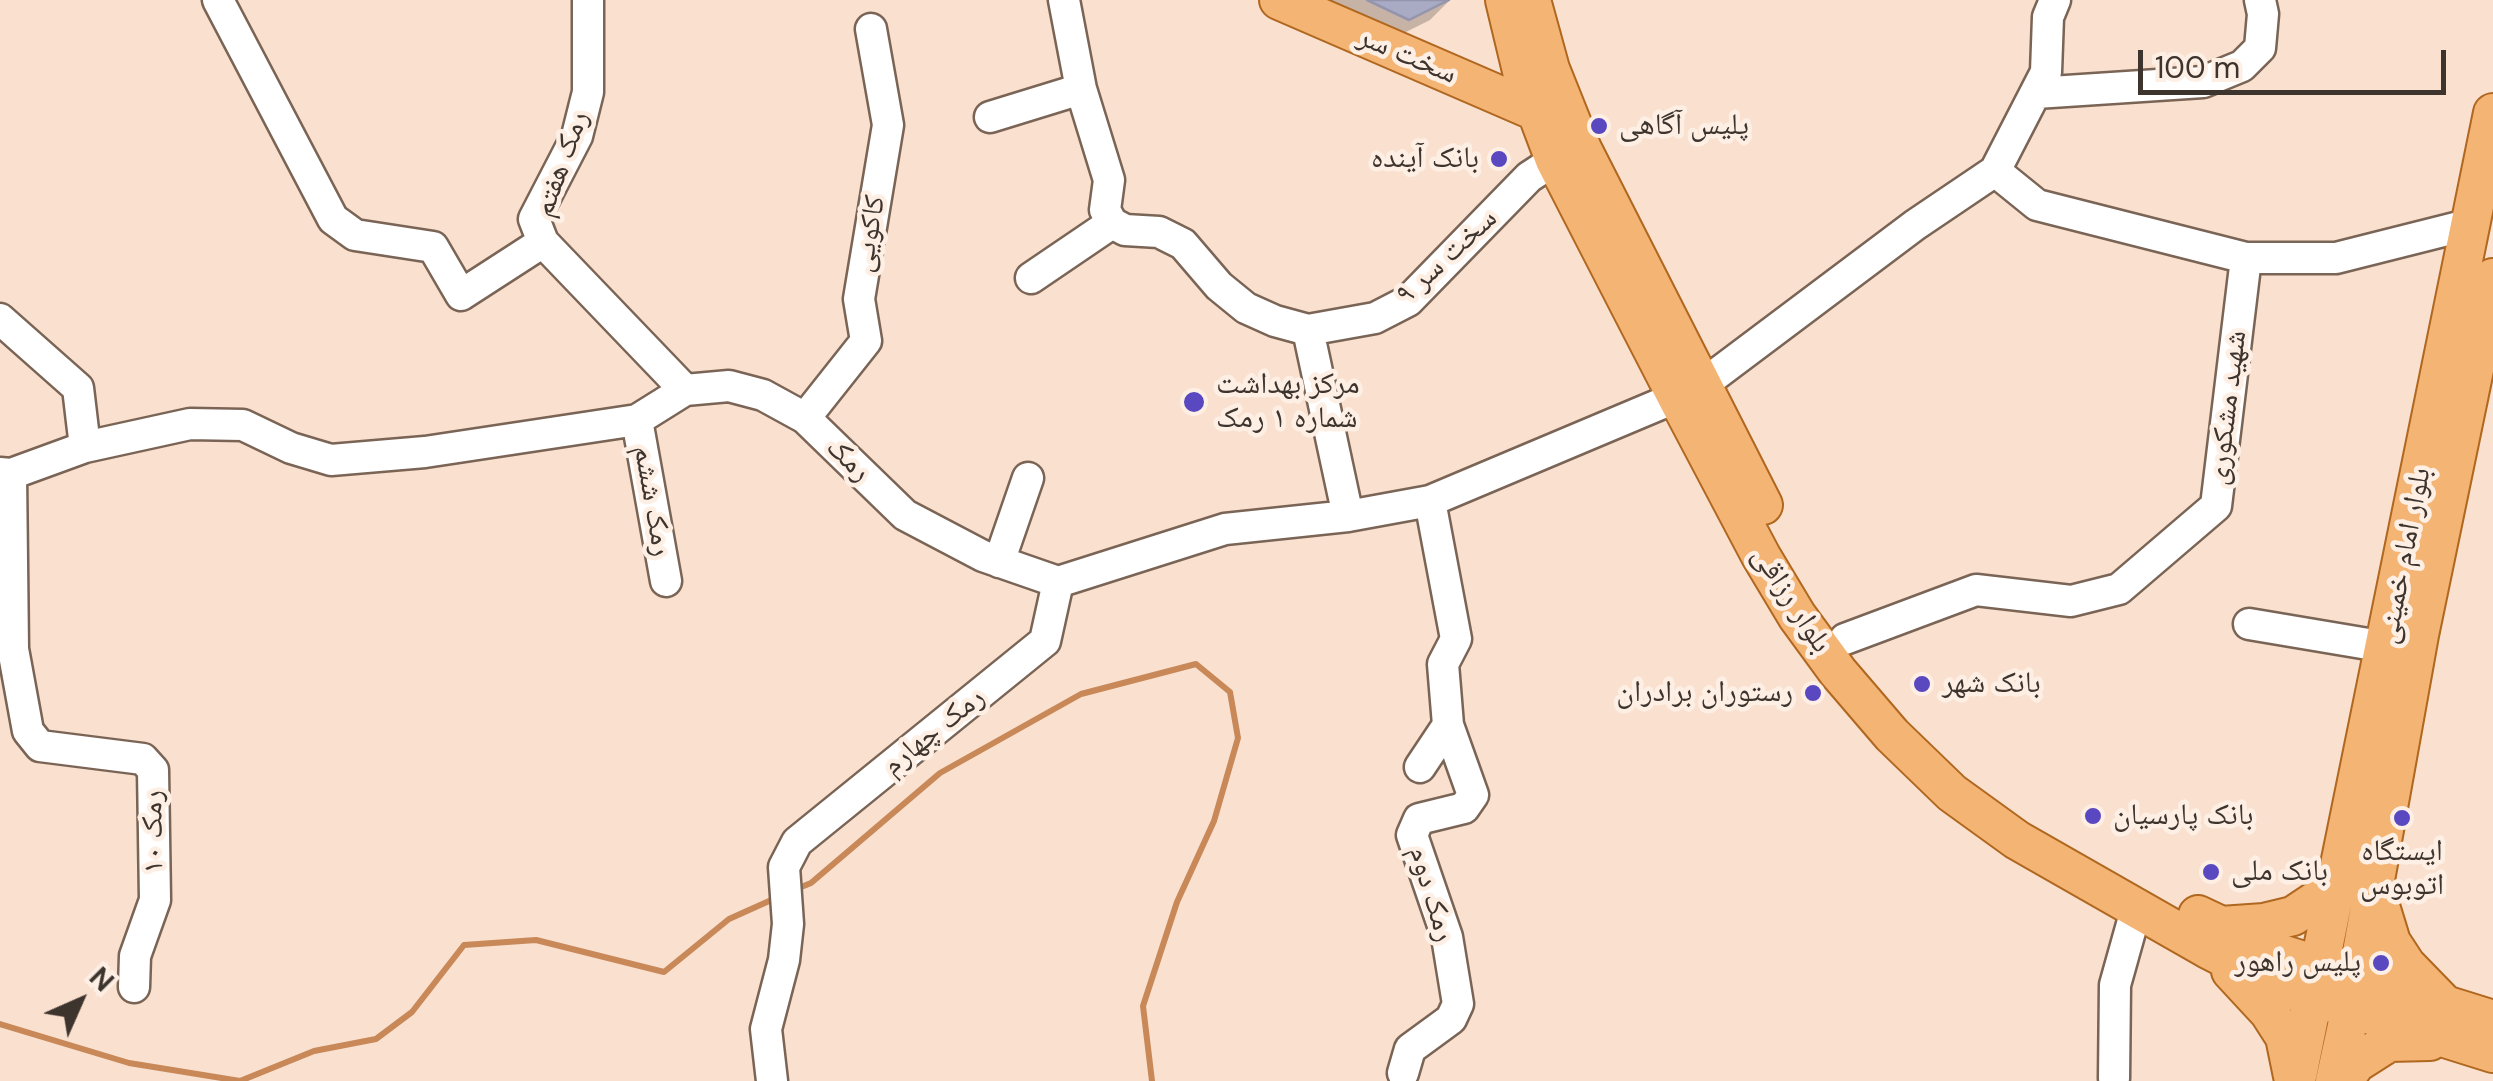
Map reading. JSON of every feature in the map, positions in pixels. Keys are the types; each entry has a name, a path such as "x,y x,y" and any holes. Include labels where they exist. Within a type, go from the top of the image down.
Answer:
{"main road":[{"name":"سخت سر","path":"1279,0 1548,105"},
{"name":"بلوار رزاقی","path":"1504,0 1568,155 1689,391 1761,556 1797,616 1838,672 1892,735 1952,793 2016,840 2136,910 2213,938"},
{"name":"بلوار رزاقی","path":"1531,0 1548,105"},
{"name":"بلوار امام خمینی","path":"2336,1081 2354,994 2356,882 2493,113"},
{"name":"بلوار امام خمینی","path":"2398,638 2493,278"},
{"name":"بلوار رزاقی","path":"1689,391 1845,639 1910,718 1968,774 2282,987 2316,983 2466,1034"},
{"name":"بلوار امام خمینی","path":"2295,1081 2316,983 2356,882"},
{"path":"2295,1081 2285,1037 2213,938 2293,916 2320,898 2356,882 2406,965 2466,1034"},
{"path":"2344,1081 2356,1063 2389,1042 2466,1034 2493,1020"}],"street":[{"path":"218,0 333,219 355,235 433,247 462,295 543,242"},
{"name":"رمک هفتم","path":"588,0 588,92 577,136 534,219 543,242 685,390"},
{"path":"1030,278 1112,223 1105,210 1109,180 1081,89 1064,0"},
{"path":"1058,582 1225,529 1348,516 1430,501 1689,391 1915,224 1995,171 2046,72 2048,17 2055,0"},
{"path":"2036,92 2203,82 2242,66 2260,48 2260,0"},
{"name":"کاکویی","path":"805,418 866,341 859,299 888,125 871,29"},
{"path":"990,117 1081,89"},
{"name":"سخت سر ۹","path":"1112,223 1125,230 1160,232 1184,244 1219,286 1246,308 1308,330 1376,318 1408,301 1529,178 1568,155"},
{"path":"1995,171 2037,205 2246,258 2336,258 2471,224"},
{"name":"شهید مشکوری","path":"1845,639 1976,590 2071,601 2119,590 2216,506 2246,258"},
{"path":"0,319 78,388 85,447"},
{"path":"1308,330 1348,516"},
{"name":"رمک","path":"5,474 85,447 190,424 243,425 291,448 331,460 426,452 637,420 685,390 729,386 763,396 805,418 905,515 999,562 1058,582"},
{"name":"رمک ششم","path":"637,420 666,582"},
{"name":"رمک ۱۰","path":"5,474 6,650 28,731 40,746 144,759 153,770 155,900 135,956 134,987"},
{"path":"999,562 1028,478"},
{"name":"رمک دوم","path":"1404,1073 1410,1049 1451,1019 1458,1004 1447,937 1412,834 1420,820 1464,808 1473,795 1448,724 1443,664 1456,639 1430,501"},
{"name":"رمک چهارم","path":"772,1081 766,1029 784,960 788,924 784,867 796,842 1044,641 1058,582"},
{"path":"2250,624 2398,638"},
{"path":"1420,767 1448,724"},
{"path":"2114,1078 2114,985 2136,910"}],"building":[{"path":"1367,0 1449,0 1409,20"}],"waterway":[{"path":"794,890 811,883 940,773 1081,694 1196,664 1230,692 1238,738 1214,821 1177,902 1143,1006 1152,1081"},
{"path":"240,1081 314,1051 376,1039 412,1012 464,945 536,940 664,972 729,919 778,897"},
{"path":"0,1024 129,1063 240,1081"}],"place":[{"name":"پلیس آگاهی","path":"1599,126"},
{"name":"بانک آینده","path":"1499,159"},
{"name":"مرکز بهداشت شماره ۱ رمک","path":"1194,402"},
{"name":"بانک شهر","path":"1922,684"},
{"name":"رستوران برادران","path":"1813,693"},
{"name":"بانک پارسیان","path":"2093,816"},
{"name":"ایستگاه اتوبوس","path":"2402,818"},
{"name":"بانک ملی","path":"2211,872"},
{"name":"پلیس راهور","path":"2381,963"}]}
